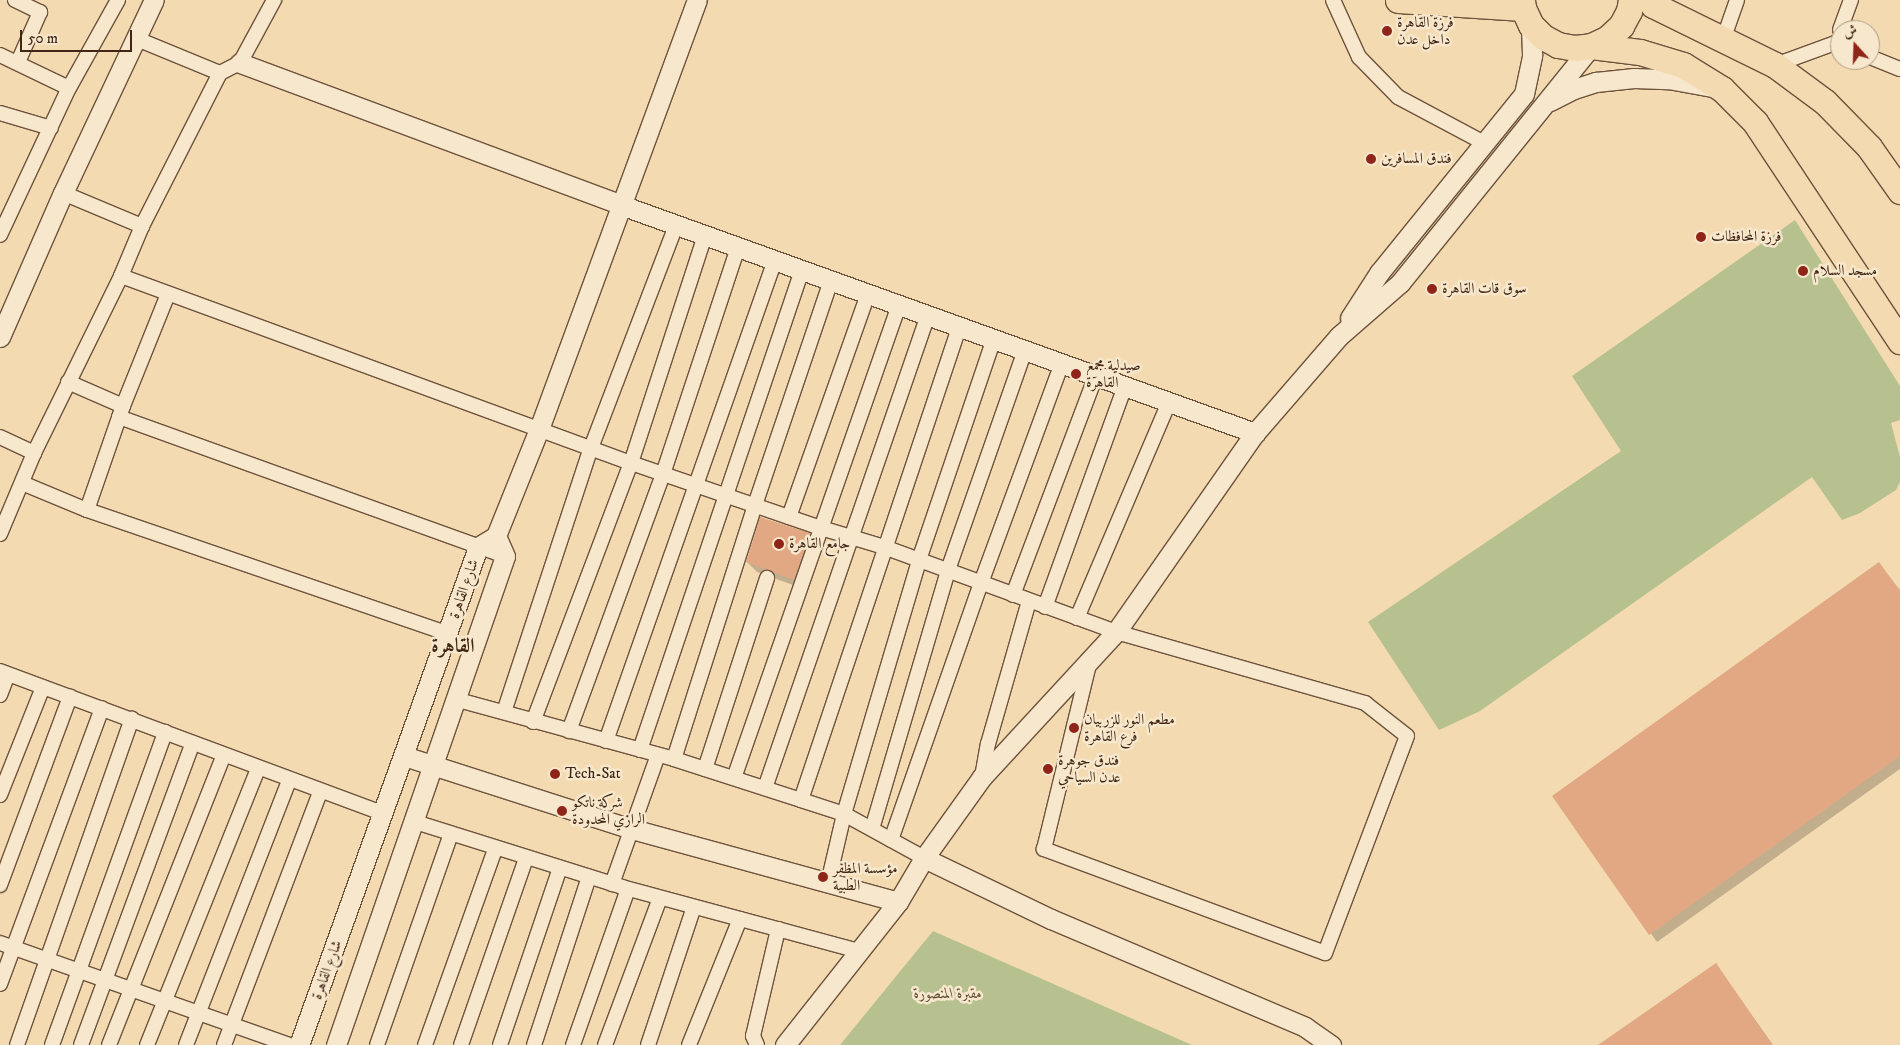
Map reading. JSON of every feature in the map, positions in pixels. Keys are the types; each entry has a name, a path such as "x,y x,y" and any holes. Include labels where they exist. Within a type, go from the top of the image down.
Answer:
{"highway":[{"path":"1398,0 1525,11 1543,37 1558,45 1575,48 1591,46 1640,52 1683,65 1722,89 1755,122 1900,341"},
{"path":"1591,46 1608,38 1620,26 1629,11 1631,0"},
{"path":"1650,0 1654,5 1775,65 1826,102 1869,147 1900,191"}],"street":[{"path":"15,0 40,12 18,62"},
{"path":"0,235 69,88 118,0"},
{"path":"0,337 63,193 154,0"},
{"path":"0,534 34,453 121,276 142,226 220,73 240,62 274,0"},
{"path":"505,556 496,536 540,429 697,0"},
{"path":"1333,0 1359,57 1398,96 1484,143"},
{"path":"1723,40 1737,0"},
{"path":"1845,20 1851,0"},
{"path":"1339,336 1379,273 1524,94 1532,55 1525,11"},
{"path":"136,39 220,73"},
{"path":"1775,65 1830,41"},
{"path":"786,1045 898,902 924,858 982,777 1116,632 1255,433 1339,336 1400,283 1591,46"},
{"path":"0,55 69,88"},
{"path":"1880,61 1900,69"},
{"path":"240,62 622,205 1255,433"},
{"path":"1543,105 1574,89 1589,84 1634,78 1668,79 1722,89"},
{"path":"0,113 50,128"},
{"path":"63,193 142,226"},
{"path":"504,712 591,448 676,224"},
{"path":"533,722 632,463 705,235"},
{"path":"569,731 663,474 738,247"},
{"path":"606,741 775,260"},
{"path":"640,750 802,270"},
{"path":"121,276 632,463 821,528 884,547 1116,632 1365,704 1406,736 1325,953 1044,849 1090,659"},
{"path":"674,759 755,504 831,280"},
{"path":"87,510 121,412 168,294"},
{"path":"789,517 868,294"},
{"path":"734,778 899,305"},
{"path":"765,788 928,315"},
{"path":"801,800 884,547 960,326"},
{"path":"828,883 844,814 919,560 994,339"},
{"path":"872,829 948,570 1025,350"},
{"path":"891,840 980,583 1062,363"},
{"path":"1013,595 1096,376"},
{"path":"68,382 121,412 505,556"},
{"path":"1045,607 1125,386"},
{"path":"1077,618 1169,402"},
{"path":"0,437 34,453"},
{"path":"22,483 87,510 449,634"},
{"name":"شارع القاهرة","path":"299,1045 449,634 478,547 496,536"},
{"name":"شارع القاهرة","path":"336,1045 505,556"},
{"path":"704,769 767,578"},
{"path":"982,777 988,744 1029,601"},
{"path":"0,695 4,673 132,719 258,769 384,814"},
{"path":"0,795 43,687"},
{"path":"0,885 70,697"},
{"path":"455,699 533,722 674,759 844,814 924,858 1051,919 1305,1027 1331,1045"},
{"path":"0,984 102,708"},
{"path":"17,1045 132,719"},
{"path":"52,1045 165,732"},
{"path":"81,1045 193,743"},
{"path":"109,1045 224,755"},
{"path":"612,884 658,755"},
{"path":"404,756 632,829 898,902"},
{"path":"147,1045 163,1001 258,769"},
{"path":"186,1045 289,780"},
{"path":"224,1045 320,792"},
{"path":"412,821 495,849 660,898 859,951"},
{"path":"377,1045 451,834"},
{"path":"425,1045 495,849"},
{"path":"461,1045 526,858"},
{"path":"500,1045 560,868"},
{"path":"534,1045 589,877"},
{"path":"573,1045 628,888"},
{"path":"605,1045 660,898"},
{"path":"648,1045 694,907"},
{"path":"689,1045 740,920"},
{"path":"757,1045 753,1036 778,929"},
{"path":"0,943 290,1045"}],"green space":[{"path":"1795,220 1900,386 1900,420 1891,423 1900,457 1900,482 1896,490 1860,513 1842,520 1812,477 1480,711 1439,730 1368,622 1621,451 1572,376"},
{"name":"مقبرة المنصورة","path":"933,931 1192,1045 840,1045"}],"building":[{"name":"جامع القاهرة","path":"760,517 810,533 794,580 746,562"},
{"path":"1879,562 1900,591 1900,756 1649,935 1552,796"},
{"path":"1716,963 1772,1045 1598,1045"}],"place":[{"name":"فرزة القاهرة داخل عدن","path":"1387,31"},
{"name":"فندق المسافرين","path":"1371,159"},
{"name":"فرزة المحافظات","path":"1701,237"},
{"name":"مسجد السلام","path":"1803,271"},
{"name":"سوق قات القاهرة","path":"1432,289"},
{"name":"صيدلية مجمع القاهرة","path":"1076,374"},
{"name":"جامع القاهرة","path":"779,544"},
{"name":"مطعم النور للزربيان فرع القاهرة","path":"1074,728"},
{"name":"فندق جوهرة عدن السياحي","path":"1048,769"},
{"name":"Tech-Sat","path":"555,774"},
{"name":"شركة ناتكو الرازي المحدودة","path":"562,811"},
{"name":"مؤسسة المظفر الطبية","path":"823,877"}],"district":[{"name":"القاهرة","path":"453,646"}]}
